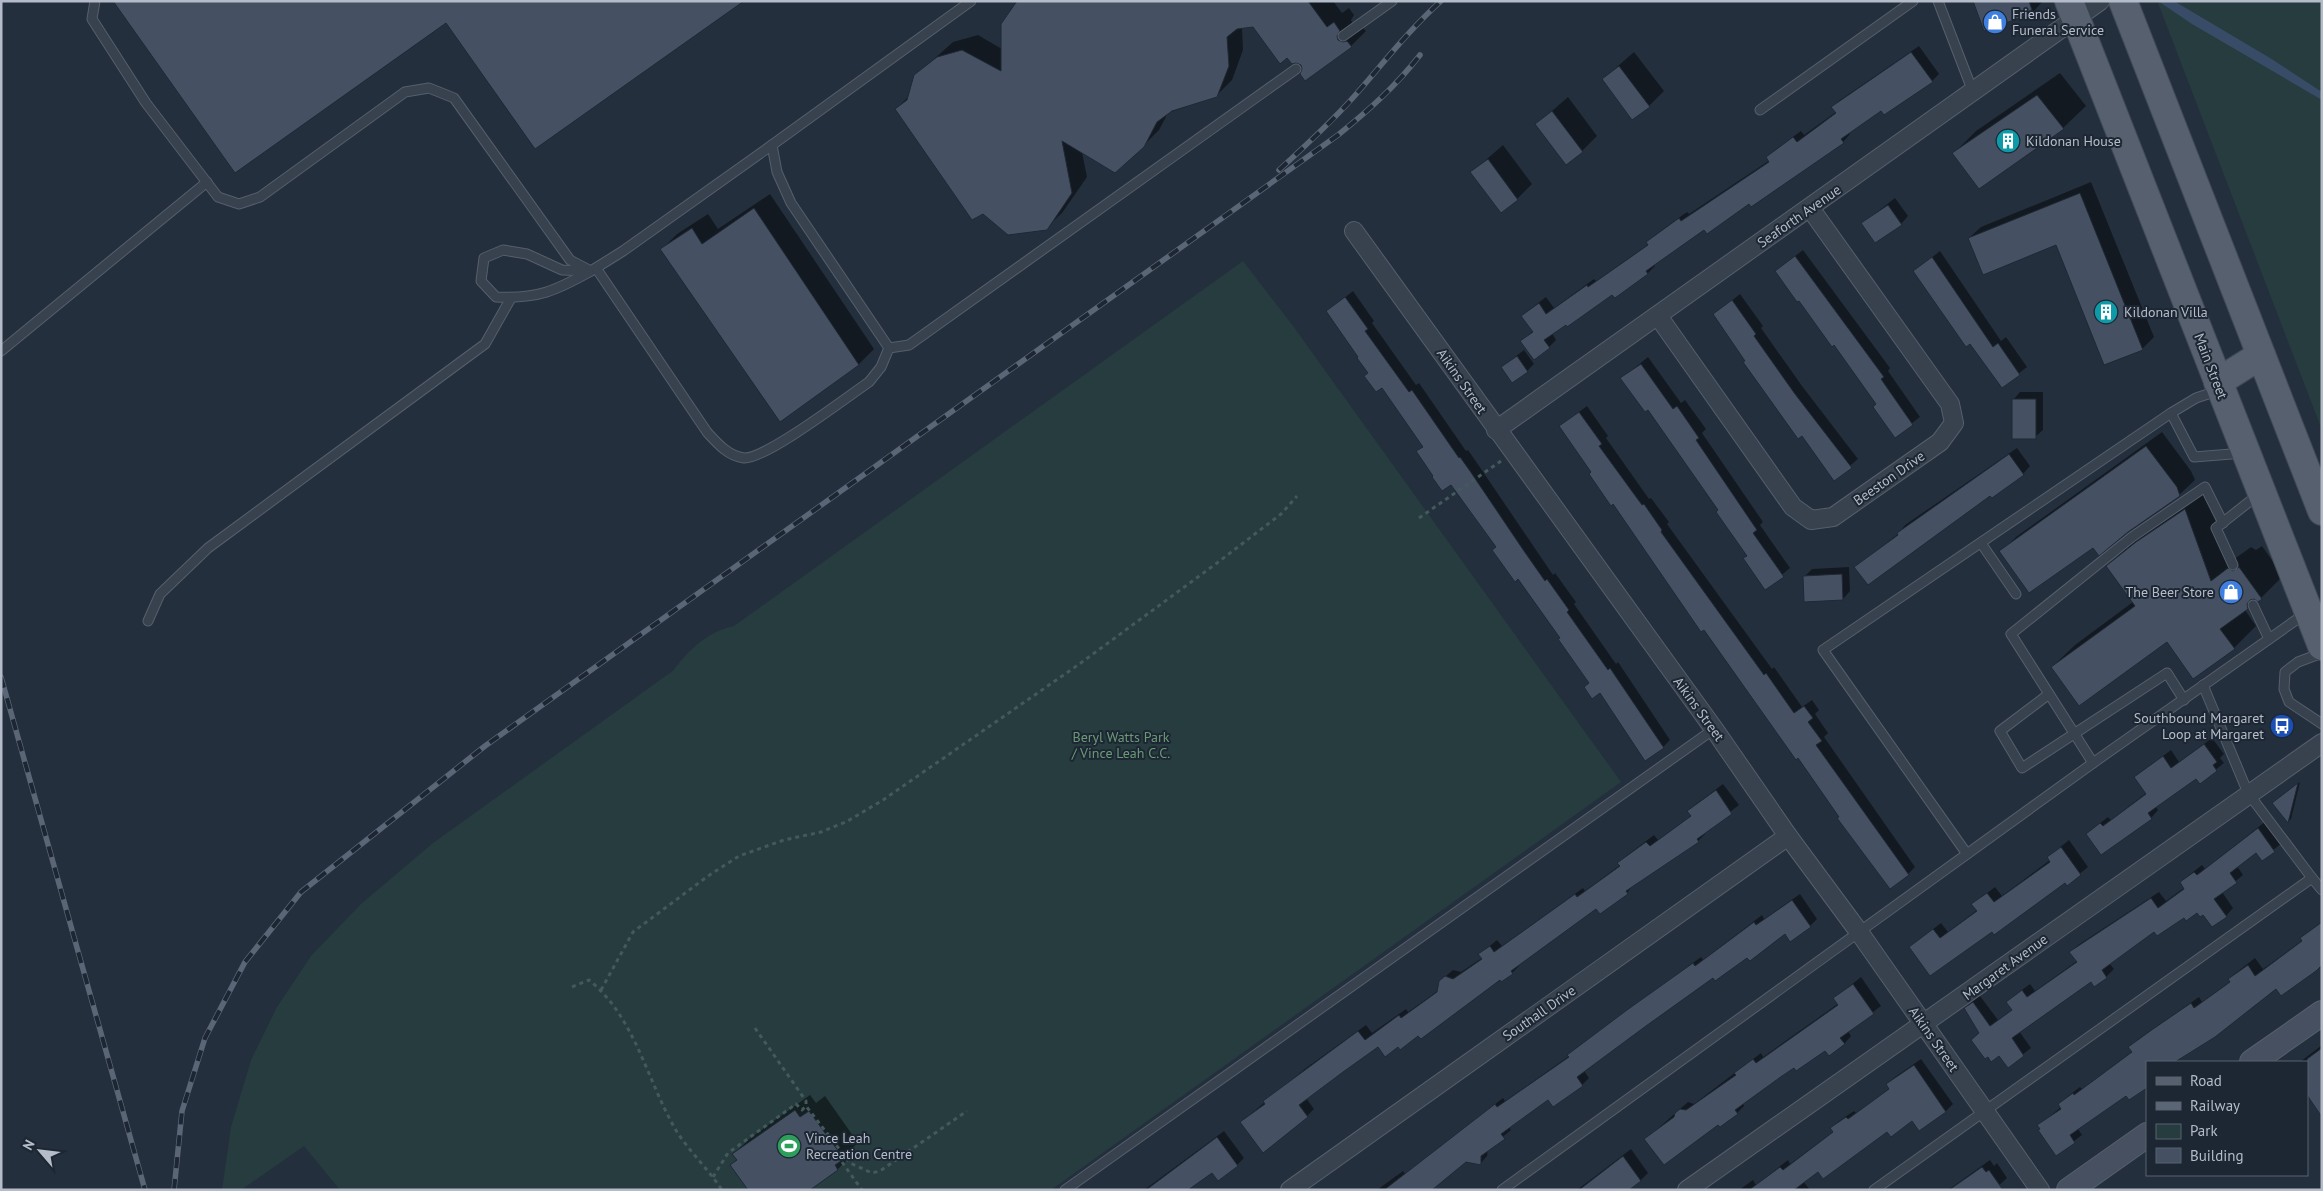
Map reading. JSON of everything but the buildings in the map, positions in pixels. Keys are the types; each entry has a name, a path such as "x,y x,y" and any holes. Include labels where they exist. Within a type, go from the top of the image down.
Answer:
{"main road":[{"path":"2123,1 2322,511"},
{"name":"Main Street","path":"2072,10 2322,646"},
{"path":"2219,386 2261,355"}],"street":[{"name":"Seaforth Avenue","path":"1496,430 1972,92 2072,10 2100,1"},
{"name":"Beeston Drive","path":"1658,316 1793,506 1811,520 1833,516 1940,442 1954,423 1950,404 1810,208"},
{"name":"Aikins Street","path":"1354,231 1496,430 1714,729 1788,836 1860,932 2040,1190"},
{"name":"Margaret Avenue","path":"1688,1190 2248,793 2322,743"},
{"name":"Southall Drive","path":"1290,1190 1788,836"},
{"path":"2253,1061 2322,1013"},
{"path":"2080,1187 2146,1137"}],"lane":[{"path":"94,1 92,19 146,103 218,197 239,204 260,197 405,92 430,88 454,98 570,260 593,270 707,432 726,451 745,458 767,451 869,382 881,367 889,348"},
{"path":"593,270 562,270 527,254 504,250 484,258 480,281 496,297 525,298 560,288 593,270 772,145 972,1"},
{"path":"1343,36 1392,1"},
{"path":"1760,110 1914,1"},
{"path":"1938,1 1972,92"},
{"path":"889,348 909,345 1296,69"},
{"path":"772,145 777,172 791,203 889,348"},
{"path":"1,351 207,182"},
{"path":"148,621 160,594 208,548 485,344 511,298"},
{"path":"1968,854 1824,650 2171,413 2219,386"},
{"path":"2171,413 2194,457 2245,452"},
{"path":"2093,763 2011,634 2132,537 2205,486 2223,523"},
{"path":"2233,565 2216,528 2261,492"},
{"path":"1980,543 2016,594"},
{"path":"2253,606 2269,639"},
{"path":"1502,1190 2093,763 2308,612"},
{"path":"2318,722 2289,702 2284,690 2285,672 2298,662 2322,653"},
{"path":"2049,694 2000,731 2022,768 2167,673 2184,700"},
{"path":"2203,686 2248,793 2322,890"},
{"path":"1065,1190 1714,729"},
{"path":"1874,1190 2312,878"}],"path":[{"path":"1419,518 1513,453"},
{"path":"601,990 633,932 708,876 739,856 784,840 821,832 846,822 883,800 999,721 1202,574 1281,514 1297,496"},
{"path":"572,987 589,980 601,990 629,1030 678,1132 722,1190"},
{"path":"755,1028 806,1101 806,1106 850,1163 872,1173 880,1171 967,1111"},
{"path":"713,1177 728,1153 796,1104 802,1110 806,1106"},
{"path":"842,1162 862,1190"}],"green space":[{"path":"2158,1 2322,1 2322,430 2158,3"},
{"name":"Beryl Watts Park / Vince Leah C.C.","path":"1243,261 1293,326 1621,782 1051,1190 340,1190 304,1146 241,1190 222,1190 231,1127 251,1060 277,1007 311,956 361,904 433,843 674,670 700,642 716,632 734,626"}],"water":[{"path":"2158,1 2174,1 2270,58 2322,92 2322,100 2192,24"}],"railway":[{"path":"1279,170 1320,132 1358,92 1408,34 1441,1"},
{"path":"174,1190 182,1111 205,1038 245,962 301,892 485,746 1338,135 1382,97 1420,55"},
{"path":"1,677 145,1190"}],"place":[{"name":"Friends Funeral Service","path":"1995,22"},
{"name":"Kildonan House","path":"2008,141"},
{"name":"Kildonan Villa","path":"2106,312"},
{"name":"The Beer Store","path":"2231,592"},
{"name":"Southbound Margaret Loop at Margaret","path":"2282,726"},
{"name":"Vince Leah Recreation Centre","path":"789,1146"}]}
